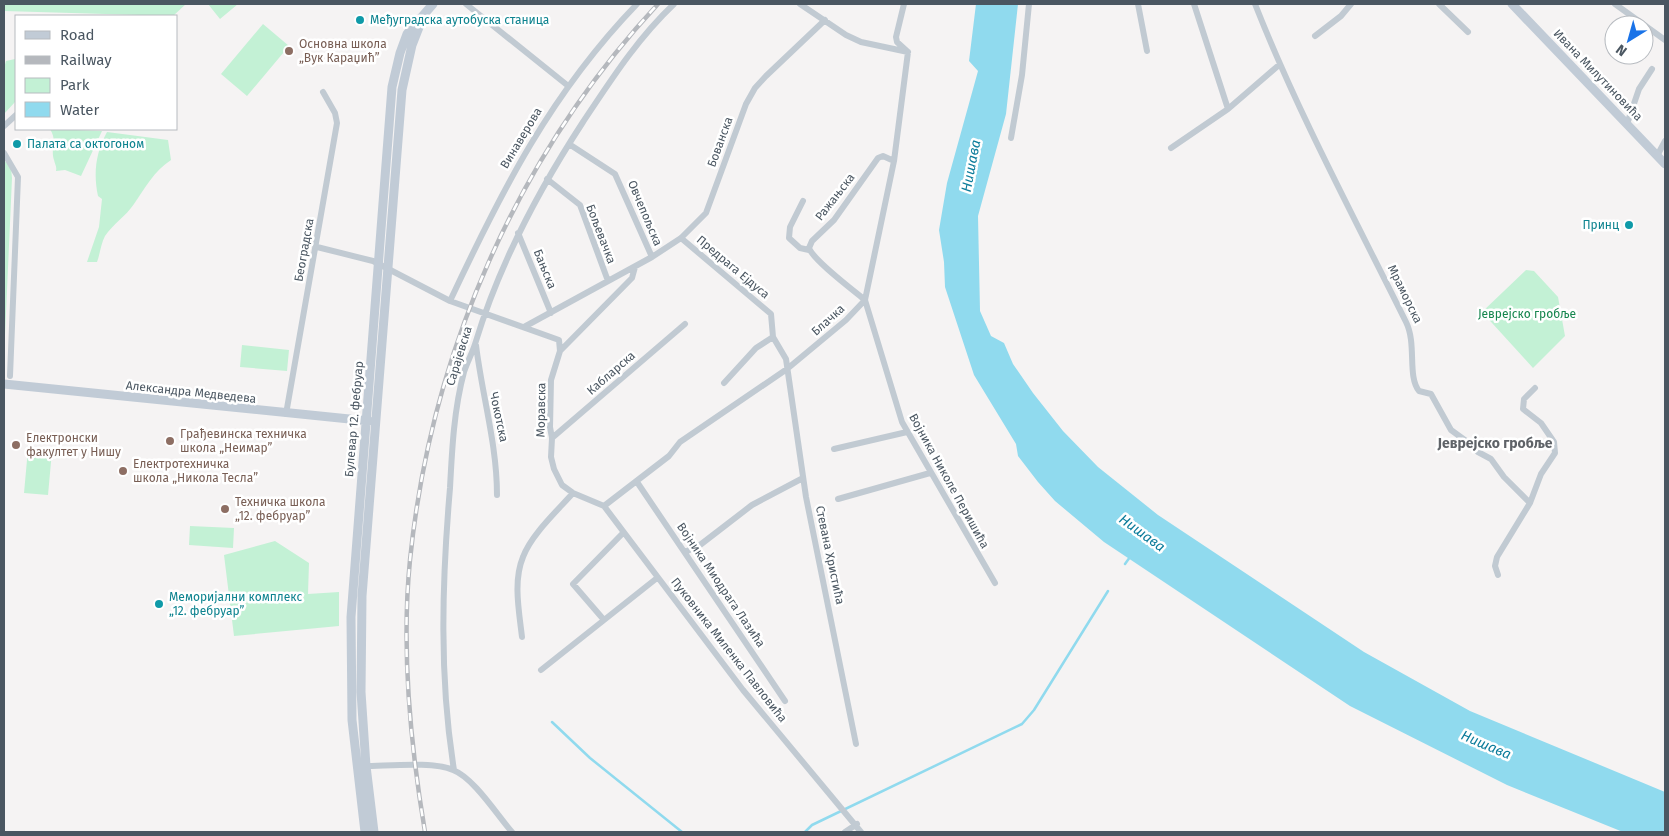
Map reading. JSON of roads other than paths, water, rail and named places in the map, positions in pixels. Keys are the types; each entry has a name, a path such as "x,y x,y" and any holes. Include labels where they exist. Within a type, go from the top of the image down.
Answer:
{"main road":[{"name":"Булевар 12. фебруар","path":"374,832 366,766 360,660 362,596 375,422 392,87 400,53 407,34 433,4"},
{"name":"Ивана Милутиновића","path":"1512,4 1665,164"},
{"name":"Булевар 12. фебруар","path":"365,832 356,766 350,692 351,626 365,421 383,267"},
{"name":"Александра Медведева","path":"4,384 375,422"}],"street":[{"path":"466,4 567,85"},
{"name":"Винаверова","path":"450,301 491,213 526,151 567,85 606,36 637,4"},
{"name":"Сарајевска","path":"454,770 450,744 443,630 447,522 459,394 464,370 475,344 484,312 518,233 547,179 568,144 636,44 674,4"},
{"path":"802,4 846,35 861,42 908,52"},
{"path":"904,4 896,37 897,42 908,52"},
{"path":"1011,138 1022,75 1029,4"},
{"path":"1138,4 1147,51"},
{"path":"1194,4 1228,109"},
{"path":"1171,148 1228,109 1279,65 1255,4"},
{"path":"1315,36 1341,16 1351,4"},
{"path":"1439,4 1468,32"},
{"path":"1615,4 1665,40"},
{"name":"Бованска","path":"524,328 652,257 680,238 706,213 746,104 755,88 825,20"},
{"path":"803,201 790,227 789,238 800,248 809,250 865,300 894,161 908,52"},
{"name":"Мраморска","path":"1279,65 1412,334 1414,384 1419,391 1426,391 1434,397 1442,417 1455,434 1473,446 1478,452 1491,459 1504,477 1530,502"},
{"path":"1627,124 1639,89 1652,69"},
{"name":"Београдска","path":"286,414 317,247 337,123 335,113 323,92"},
{"path":"4,126 15,116"},
{"path":"1657,156 1665,141"},
{"name":"Овчепољска","path":"568,144 615,174 652,257"},
{"path":"4,154 18,178 10,376"},
{"name":"Ражањска","path":"809,250 812,241 834,220 878,158 883,156 894,161"},
{"name":"Бољевачка","path":"547,179 580,206 608,281"},
{"name":"Бањска","path":"518,233 551,313"},
{"name":"Предрага Ејдуса","path":"680,238 769,312 772,318 773,337 786,359 787,369"},
{"path":"317,247 383,267 450,301 556,338 560,343 560,351"},
{"name":"Бованска","path":"560,351 632,278 635,267"},
{"name":"Блачка","path":"604,506 669,456 680,442 787,369 846,320 865,300"},
{"name":"Војника Николе Перишића","path":"865,300 883,364 907,432 995,583"},
{"name":"Кабларска","path":"552,438 685,324"},
{"path":"724,384 756,348 773,337"},
{"name":"Чокотска","path":"475,344 481,386 494,446 497,495"},
{"name":"Моравска","path":"560,351 552,380 550,427 552,438 551,457 554,469 562,485 573,493 604,506"},
{"name":"Стевана Христића","path":"787,369 803,478 856,744"},
{"path":"1498,575 1497,557 1530,502 1541,474 1555,453 1556,448 1541,423 1524,409 1524,398 1535,388"},
{"path":"834,449 907,432"},
{"path":"838,499 930,473"},
{"path":"685,552 700,545 752,505 803,478"},
{"name":"Војника Миодрага Лазића","path":"637,482 785,701"},
{"path":"522,637 517,590 523,556 540,530 573,493"},
{"name":"Пуковника Миленка Павловића","path":"604,506 742,690 862,832"},
{"path":"604,620 573,584 624,533"},
{"path":"541,670 657,578"},
{"path":"356,766 440,766 454,770 476,789 512,832"},
{"path":"845,832 857,824"}],"water":[{"name":"Нишава","path":"976,4 1018,4 1006,114 978,216 980,311 991,336 1004,343 1013,364 1063,431 1098,467 1158,515 1364,652 1470,711 1665,792 1665,832 1623,832 1507,785 1350,706 1104,542 1055,501 1038,482 1018,456 1016,444 974,375 945,287 944,262 939,230 947,183 978,71 969,61"}],"waterway":[{"path":"1125,564 1130,557"},
{"path":"805,832 812,825 1022,724 1034,710 1108,591"},
{"path":"552,722 590,758 682,832"}],"railway":[{"path":"425,832 415,765 408,696 407,594 421,483 438,407 461,333 489,261 523,192 563,126 608,63 658,4"}],"place":[{"name":"Међуградска аутобуска станица","path":"360,20"},
{"name":"Основна школа „Вук Караџић”","path":"289,51"},
{"name":"Палата са октогоном","path":"17,144"},
{"name":"Принц","path":"1629,225"},
{"name":"Грађевинска техничка школа „Неимар”","path":"170,441"},
{"name":"Електронски факултет у Нишу","path":"16,445"},
{"name":"Електротехничка школа „Никола Тесла”","path":"123,471"},
{"name":"Техничка школа „12. фебруар”","path":"225,509"},
{"name":"Меморијални комплекс „12. фебруар”","path":"159,604"}],"district":[{"name":"Јеврејско гробље","path":"1495,443"}]}
